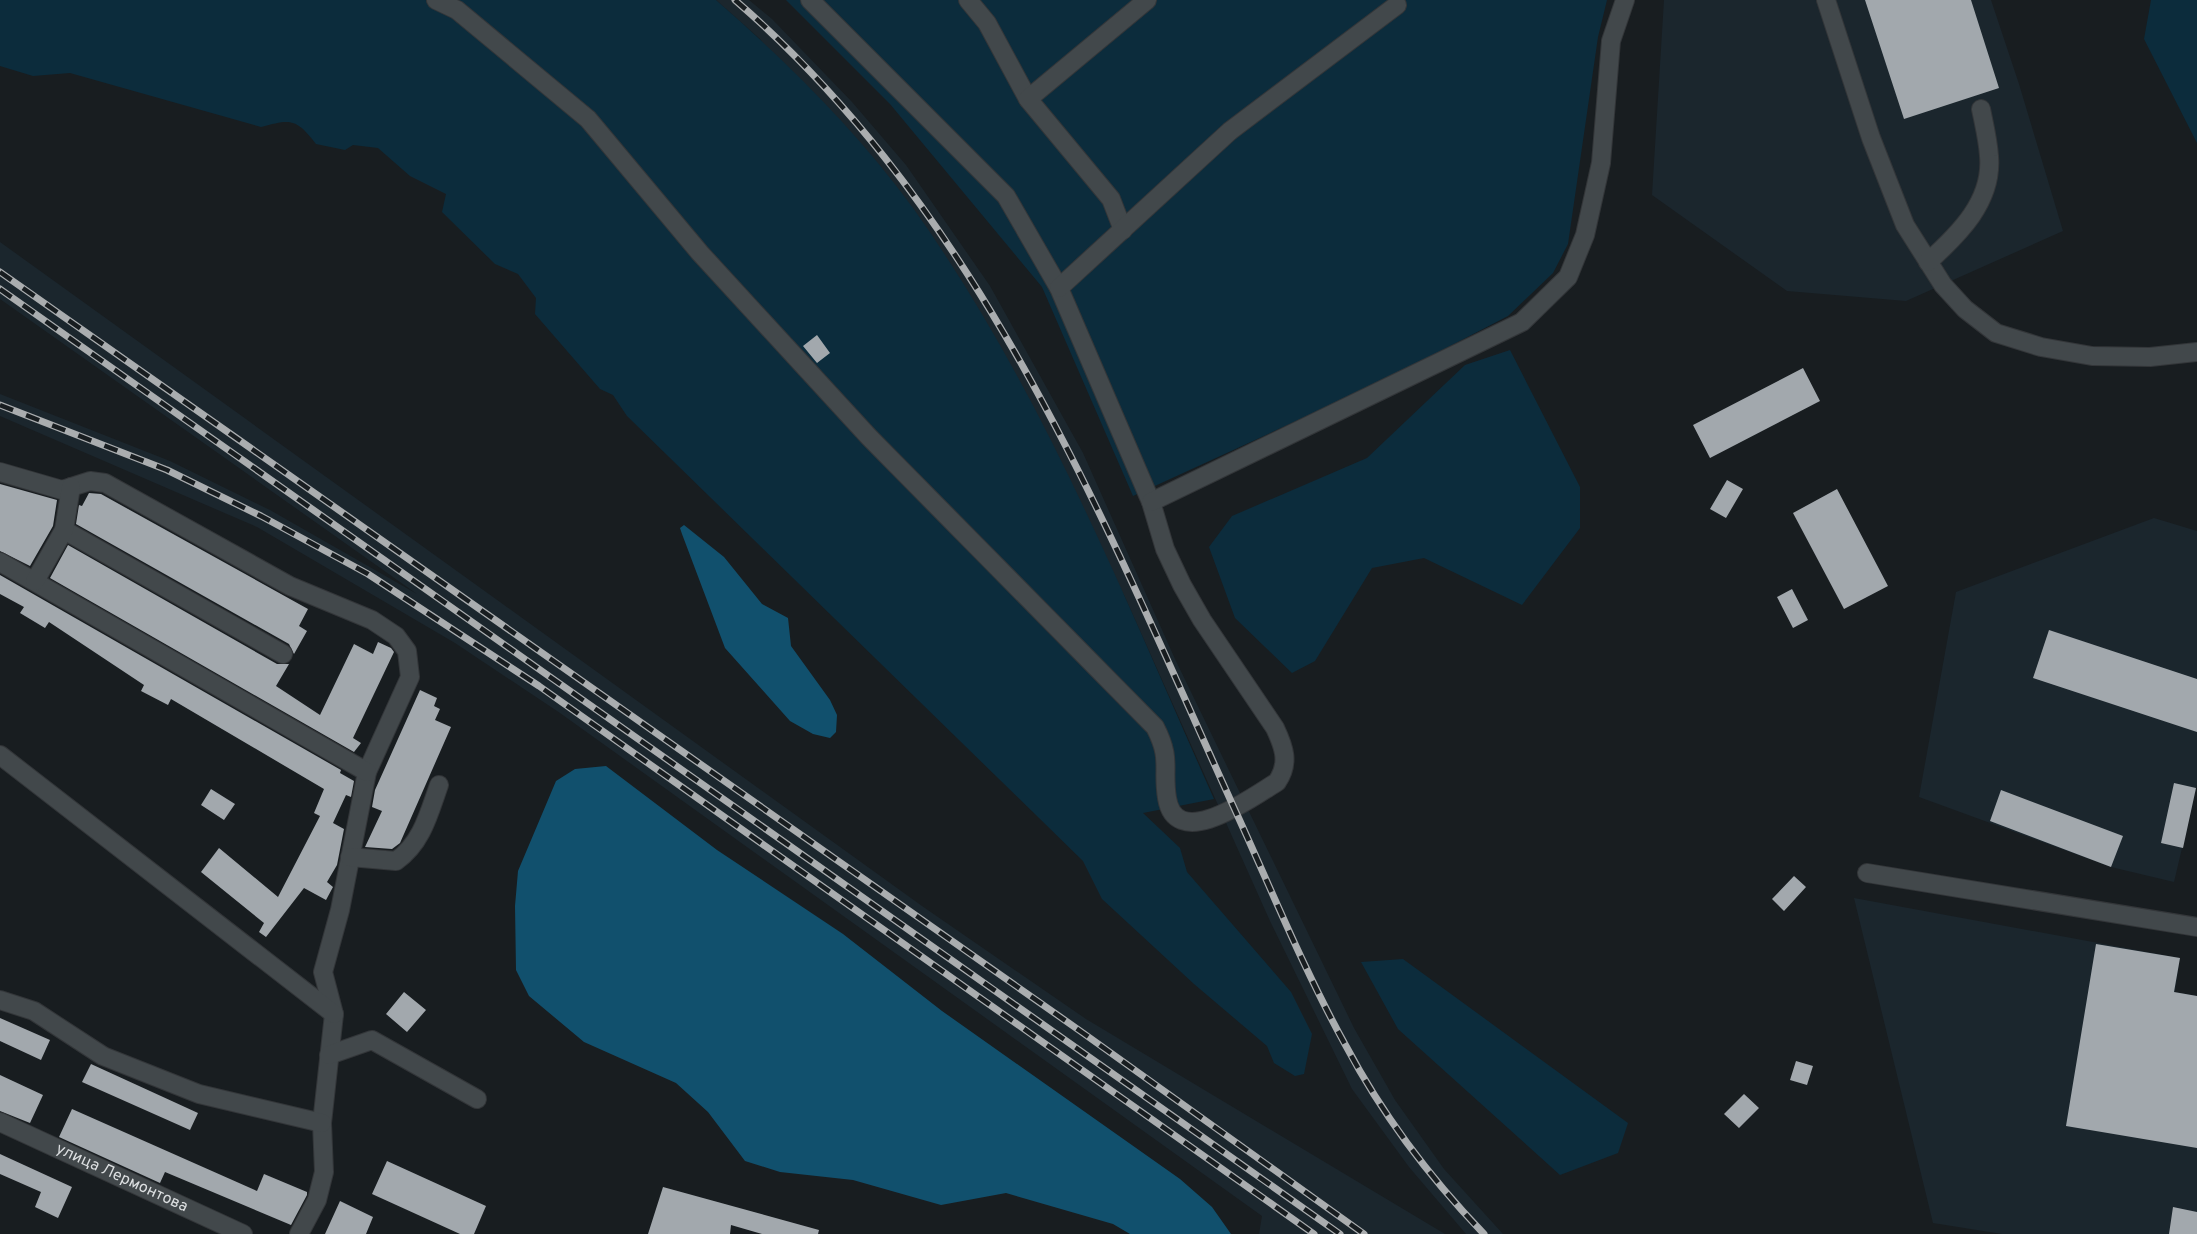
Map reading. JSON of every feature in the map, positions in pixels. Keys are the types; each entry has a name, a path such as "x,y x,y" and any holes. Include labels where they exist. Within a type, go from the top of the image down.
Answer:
{"street":[{"path":"436,0 457,9 588,119 700,253 870,437 1155,727 1168,761 1167,798 1172,812 1182,820 1209,821 1277,782 1283,773 1284,746 1275,728 1202,621 1182,585 1165,549 1151,502 1059,288 1006,196 810,0"},
{"path":"968,0 987,23 1028,99 1111,199 1122,230"},
{"path":"1028,99 1147,0"},
{"path":"1151,502 1522,322 1568,277 1585,235 1601,163 1611,41 1625,0"},
{"path":"1826,0 1871,138 1905,225 1943,285 1965,309 1996,333 2041,347 2092,356 2150,357 2197,352"},
{"path":"1059,288 1230,131 1397,5"},
{"path":"1929,262 1957,236 1981,199 1988,179 1989,157 1981,109"},
{"path":"0,472 62,490 90,481 105,483 290,586 372,620 396,636 407,651 410,677 367,772 340,910 323,972 334,1014 322,1123 324,1172 317,1200 299,1234"},
{"path":"35,581 64,531 71,487"},
{"path":"64,531 283,654"},
{"path":"0,562 367,772"},
{"path":"0,755 334,1014"},
{"path":"350,857 396,861 408,853 420,836 439,785"},
{"path":"1867,873 2197,927"},
{"path":"0,1000 33,1011 103,1056 188,1089 322,1123"},
{"path":"329,1055 372,1040 477,1099"},
{"name":"улица Лермонтова","path":"0,1122 243,1234"}],"shaded area":[{"path":"0,0 716,0 820,98 869,152 913,208 959,277 1002,348 1078,496 1214,799 1143,813 1180,848 1187,872 1291,992 1312,1034 1304,1074 1295,1076 1274,1063 1267,1046 1194,984 1102,899 1083,861 627,416 613,395 600,389 535,314 536,298 518,274 495,264 442,212 446,194 410,176 378,148 353,145 345,150 316,144 303,129 292,123 261,127 70,73 33,76 0,66"},
{"path":"716,0 749,0 772,19 852,102 906,165 990,286 1083,453 1175,659 1354,1028 1395,1100 1444,1169 1503,1234 1466,1234 1409,1167 1352,1089 1270,921 1124,595 760,39"},
{"path":"786,0 1607,0 1598,37 1568,244 1553,273 1508,316 1377,384 1133,496 1042,287 890,104"},
{"path":"1664,0 1991,0 2063,231 1906,301 1787,291 1652,195"},
{"path":"2151,0 2197,0 2197,143 2144,39"},
{"path":"0,242 922,906 1086,1019 1445,1234 1259,1234 1262,1216 560,713 455,643 257,527 0,416 0,394 170,461 270,510 417,594 0,299"},
{"path":"1510,350 1580,487 1580,528 1522,605 1424,558 1372,568 1315,661 1292,673 1235,618 1209,547 1232,516 1367,458 1465,365"},
{"path":"2154,518 2197,531 2197,785 2174,882 2111,867 1919,797 1956,592"},
{"path":"684,525 724,557 762,604 788,618 791,646 830,700 837,715 836,732 830,738 813,734 790,721 725,648 680,528"},
{"path":"606,766 717,850 843,934 942,1011 1180,1179 1212,1207 1231,1234 1130,1234 1113,1224 1006,1193 941,1205 853,1180 780,1172 745,1161 708,1112 676,1083 584,1042 529,996 516,970 515,906 518,871 556,781 575,769"},
{"path":"1854,898 2180,958 2175,992 2197,996 2197,1234 2002,1234 1933,1223"},
{"path":"1403,959 1628,1123 1618,1153 1560,1175 1398,1029 1361,962"}],"building":[{"path":"1865,0 1971,0 1999,88 1904,119"},
{"path":"817,335 830,353 817,363 803,346"},
{"path":"1803,368 1820,401 1710,458 1693,425"},
{"path":"1727,480 1743,489 1726,518 1710,509"},
{"path":"0,484 57,500 53,526 30,566 0,551"},
{"path":"1837,489 1888,586 1844,609 1793,513"},
{"path":"89,493 101,494 308,609 299,626 307,631 294,654 289,644 76,524 79,505 82,506"},
{"path":"68,545 277,664 289,664 276,686 320,715 354,644 373,654 378,642 391,648 394,652 353,738 361,743 354,752 50,578"},
{"path":"0,575 341,770 340,773 354,781 351,797 346,795 333,823 344,829 337,865 327,882 333,887 326,900 304,888 266,937 259,932 264,923 201,872 219,848 278,897 320,816 314,813 324,789 171,699 168,705 141,691 144,685 49,622 45,628 20,613 24,607 0,594"},
{"path":"1792,589 1808,620 1793,628 1777,597"},
{"path":"2049,630 2197,679 2197,732 2033,678"},
{"path":"420,690 437,698 434,706 440,709 435,720 451,727 400,843 392,849 365,847 382,811 372,807 375,790"},
{"path":"2174,783 2196,788 2183,848 2161,843"},
{"path":"211,789 235,804 224,820 201,805"},
{"path":"2001,790 2123,836 2111,867 1990,821"},
{"path":"1794,876 1806,887 1784,911 1772,899"},
{"path":"2096,944 2180,958 2174,992 2197,996 2197,1148 2066,1126"},
{"path":"404,992 426,1010 407,1032 386,1014"},
{"path":"0,1018 50,1040 41,1060 0,1041"},
{"path":"1796,1061 1813,1066 1807,1085 1790,1080"},
{"path":"91,1064 198,1113 190,1130 82,1082"},
{"path":"0,1075 43,1095 30,1123 0,1111"},
{"path":"1744,1094 1759,1108 1739,1128 1724,1114"},
{"path":"72,1109 257,1191 264,1174 307,1192 307,1195 291,1225 165,1172 160,1183 59,1137"},
{"path":"0,1154 72,1187 58,1218 35,1207 41,1192 0,1174"},
{"path":"387,1161 486,1206 474,1234 460,1234 372,1194"},
{"path":"663,1187 819,1230 818,1234 762,1234 731,1225 730,1234 648,1234"},
{"path":"340,1201 373,1217 366,1234 325,1234"},
{"path":"2173,1207 2197,1212 2197,1234 2169,1234"}],"railway":[{"path":"735,0 823,86 901,178 970,278 1031,382 1088,489 1331,1019 1375,1096 1409,1145 1445,1191 1484,1234"},
{"path":"0,272 1083,1033 1364,1234"},
{"path":"0,289 1340,1234"},
{"path":"0,405 167,470 261,516 368,574 539,686 1314,1234"}]}
